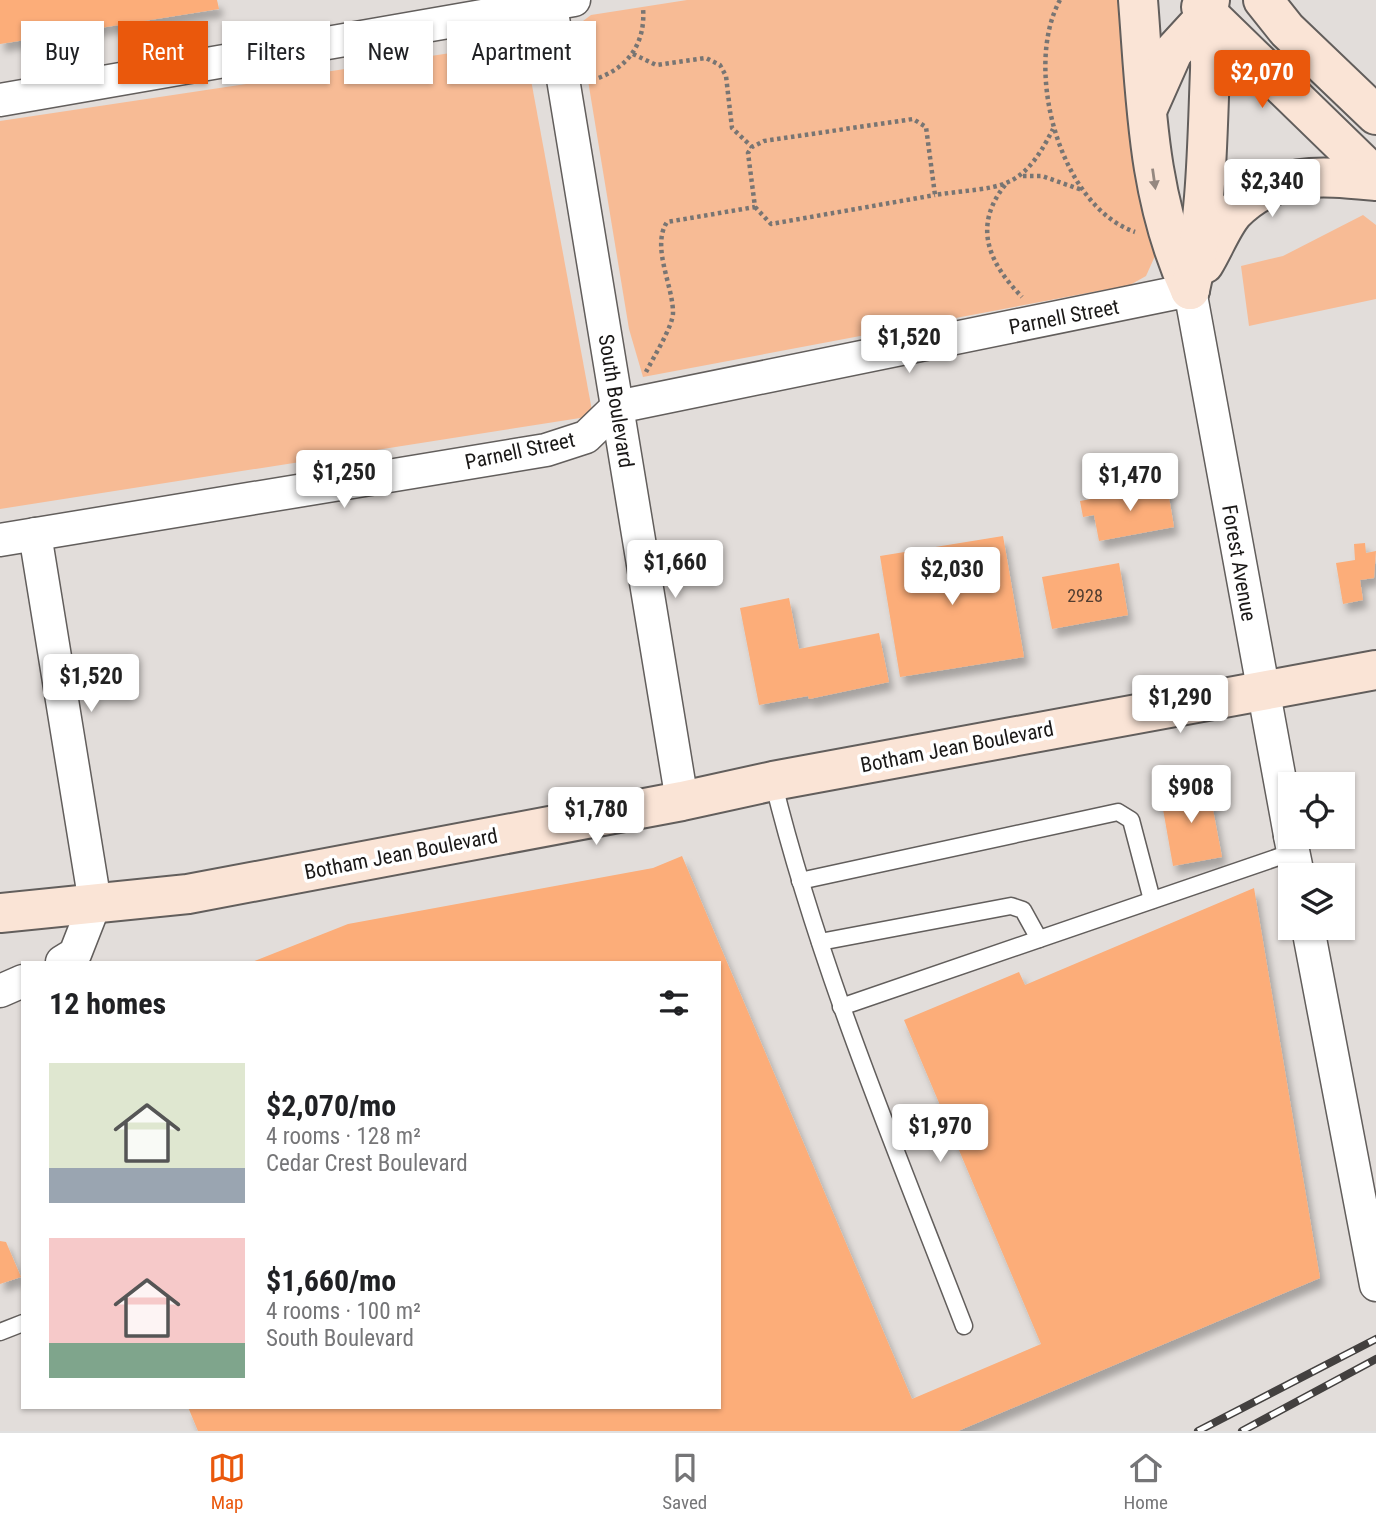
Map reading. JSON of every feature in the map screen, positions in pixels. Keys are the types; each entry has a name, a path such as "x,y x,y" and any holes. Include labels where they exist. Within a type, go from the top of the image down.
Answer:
{"main road":[{"path":"1138,0 1154,186 1171,250 1190,290"},
{"path":"1264,0 1287,30 1376,115"},
{"path":"1146,112 1173,52 1204,5"},
{"path":"1204,5 1287,30"},
{"path":"1204,5 1376,179"},
{"path":"1190,290 1202,228 1210,51 1204,5"},
{"path":"1190,290 1233,214 1257,194 1285,180 1315,175 1376,179"},
{"path":"1262,690 1376,670"},
{"name":"Botham Jean Boulevard","path":"0,913 188,894 1262,690"}],"street":[{"path":"0,100 558,1"},
{"name":"South Boulevard","path":"558,1 617,407 682,801"},
{"name":"Parnell Street","path":"0,540 546,450 586,437 617,407 1190,290"},
{"name":"Forest Avenue","path":"1190,290 1278,772"},
{"path":"35,534 95,903 72,960"},
{"path":"1310,940 1376,1284"},
{"path":"0,991 21,982"}],"lane":[{"path":"773,781 800,881 841,1007 964,1326"},
{"path":"800,881 1118,812 1131,820 1152,900"},
{"path":"841,1007 1293,849"},
{"path":"820,942 1011,906 1023,910 1039,939"},
{"path":"0,1332 21,1324"}],"path":[{"path":"1060,0 1045,56 1046,92 1053,130 1084,190 1108,216 1124,228 1143,234"},
{"path":"596,78 615,71 633,54 642,32 643,8"},
{"path":"633,54 656,65 706,58 720,65 726,76 732,128 752,147"},
{"path":"935,195 926,127 913,119 764,141 752,147 748,153 755,207 771,223 1006,184 1022,176 1041,154 1053,130"},
{"path":"1022,176 1042,176 1084,190"},
{"path":"1006,184 989,216 988,247 992,261 1026,301"},
{"path":"646,372 673,315 661,239 664,226 667,222 755,207"}],"shaded area":[{"path":"687,0 1118,0 1155,256 1146,276 1130,285 643,377 629,329 589,84 596,84 596,21 583,21 591,15"},
{"path":"447,54 447,84 532,84 593,416 0,509 0,121 245,84 330,84 330,71 344,69 344,84 433,84 433,56"},
{"path":"1363,215 1376,225 1376,299 1249,326 1241,266 1283,256"}],"building":[{"path":"0,0 217,0 219,9 144,21 118,21 118,25 104,27 104,21 21,21 21,41 0,44"},
{"path":"1167,485 1174,527 1099,541 1094,515 1083,517 1080,501"},
{"path":"1003,536 1024,657 900,677 880,556"},
{"path":"1365,543 1366,553 1376,551 1374,578 1360,580 1363,600 1343,604 1336,563 1355,560 1354,544"},
{"path":"1119,563 1128,615 1052,629 1042,577"},
{"path":"789,598 799,649 879,633 889,682 809,699 808,696 759,705 740,608"},
{"path":"1208,783 1222,857 1173,866 1160,792"},
{"path":"682,856 912,1399 1041,1344 904,1020 1019,972 1025,985 1254,888 1320,1278 958,1431 198,1431 189,1409 721,1409 721,961 255,961 348,924 653,868"},
{"path":"0,1241 6,1242 21,1277 0,1284"}],"railway":[{"path":"1198,1431 1376,1339"},
{"path":"1242,1431 1376,1359"}]}
